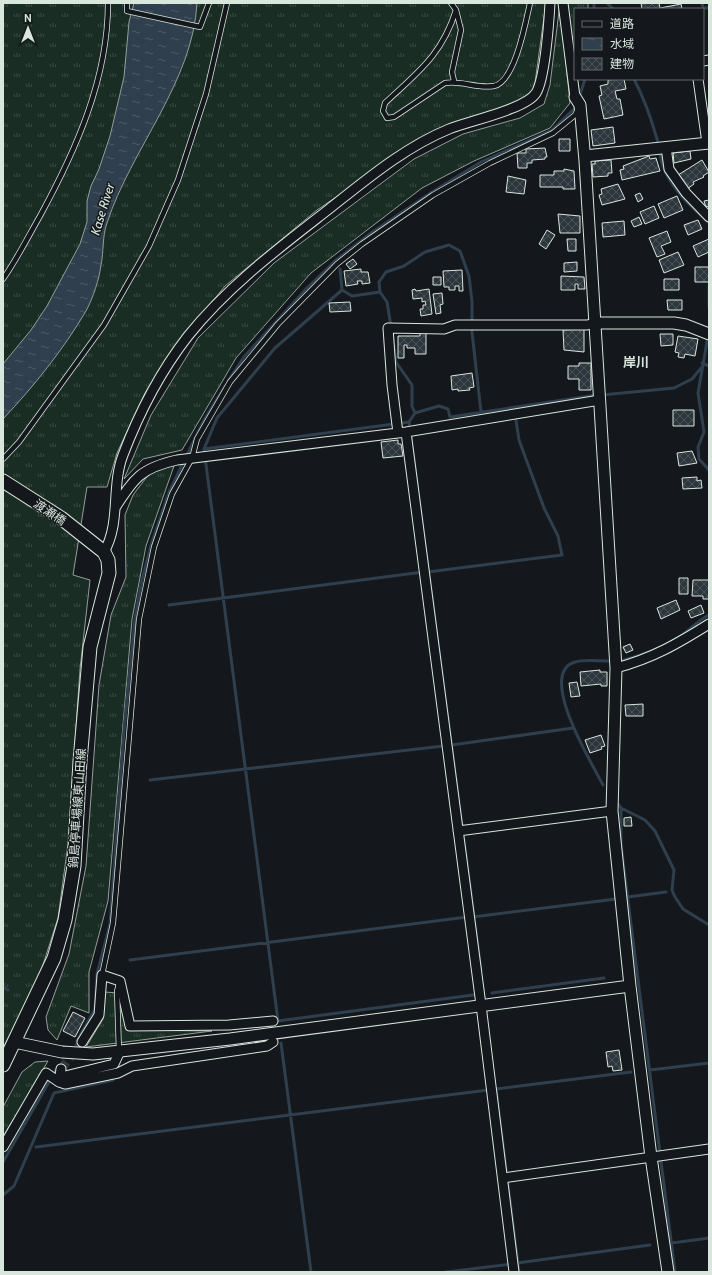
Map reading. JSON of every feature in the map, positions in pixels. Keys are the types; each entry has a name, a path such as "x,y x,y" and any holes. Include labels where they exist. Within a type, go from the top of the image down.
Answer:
{"main road":[{"name":"渡瀬橋","path":"3,481 61,518 100,549"},
{"name":"鍋島停車場線東山田線","path":"3,1065 54,958 65,920 74,866 80,761 90,647 109,573 108,560 100,549"}],"street":[{"path":"100,549 110,537 115,508 116,479 122,458 131,436 150,395 171,360 189,335 234,287 263,261 396,158 449,129 517,106 535,94 539,86 546,51 550,3"},
{"path":"563,3 574,75"},
{"path":"575,80 585,156 616,668 612,811 630,986 658,1156 668,1272"},
{"path":"585,156 708,143 698,80"},
{"path":"666,147 669,169 686,193 709,217"},
{"path":"514,1267 507,1177 492,1090 469,917 462,830 448,746 403,429 392,385 391,328 444,329 455,324 587,325 595,323 674,323 686,325 706,333"},
{"path":"115,508 128,487 141,473 151,467 177,460 515,414 600,395"},
{"path":"616,668 651,657 683,641 706,626"},
{"path":"462,830 612,811"},
{"path":"82,1042 99,1015 102,975 120,981 130,1026 229,1025 273,1021"},
{"path":"14,1042 62,1052 93,1054 630,986"},
{"path":"3,1147 46,1073 57,1081 65,1084 118,1073 132,1066 266,1046 273,1042"},
{"path":"57,1081 65,1076 114,1064 120,1051"},
{"path":"57,1081 61,1068"},
{"path":"507,1177 709,1149"}],"lane":[{"path":"3,279 13,265 61,178 86,120 105,53 108,29 108,3"},
{"path":"127,3 127,11 200,26 210,3"},
{"path":"3,459 19,442 104,325 149,246 178,180 206,94 227,3"},
{"path":"451,3 456,10 461,30 452,72 454,81"},
{"path":"456,10 450,30 431,60 385,103 383,111 387,118 394,117 445,83 454,81 473,86 495,86 503,82 520,48 530,3"},
{"path":"102,975 113,923 139,619 154,547 172,494 192,458 197,439 230,382 278,324 337,264 362,244 434,195 490,163 553,134 575,114 578,101"},
{"path":"120,981 117,991 120,1051"}],"green space":[{"path":"3,3 546,3 534,90 522,100 413,145 317,210 225,286 175,347 145,393 117,453 107,487 87,487 73,575 90,580 80,669 68,844 58,918 41,971 3,1049"},
{"path":"560,3 570,103 550,128 474,161 422,188 311,273 236,358 182,450 143,459 124,479 151,415 198,338 274,263 414,159 463,134 520,118 544,104 550,85"},
{"path":"567,3 588,3 588,8 574,8 574,61"},
{"path":"175,463 146,546 132,619 108,901 89,972 89,1013 71,1006 57,1040 48,1030 46,1017 69,954 86,866 99,685 111,615 126,577 125,515 133,495 149,474"},
{"path":"105,992 118,993 130,1030 212,1031 86,1047 103,1019"},
{"path":"48,1061 3,1137 3,1107 22,1072 35,1062"}],"water":[{"name":"Kase River","path":"134,3 197,3 193,32 185,60 160,115 118,196 105,228 100,271 86,311 68,340 48,367 3,419 3,364 31,330 47,306 80,244 87,222 87,201 91,186 99,169 110,136 124,77 129,22"}],"building":[{"path":"641,3 659,3 660,8 642,8"},
{"path":"681,4 682,8 660,8"},
{"path":"608,80 624,80 626,89 615,91 617,99 620,99 623,115 604,119 599,96 602,95 600,86 608,84"},
{"path":"613,127 615,143 593,146 591,130"},
{"path":"559,139 570,139 570,151 559,151"},
{"path":"545,148 547,157 545,157 545,159 532,160 532,163 527,163 527,168 518,168 517,153 526,153 526,149"},
{"path":"690,151 691,159 674,163 673,153"},
{"path":"649,156 650,159 656,158 660,171 622,180 620,170 624,169 623,166"},
{"path":"611,160 612,173 608,173 608,176 593,177 592,164 595,164 595,161"},
{"path":"702,160 709,172 703,176 704,177 693,182 694,184 687,189 678,175"},
{"path":"564,169 574,171 575,189 563,189 563,187 540,187 540,175 554,175 554,171 564,171"},
{"path":"508,176 526,180 524,194 506,192"},
{"path":"618,184 625,199 602,205 599,195 602,194 601,189"},
{"path":"640,193 643,199 638,202 635,195"},
{"path":"677,196 683,210 664,218 658,204"},
{"path":"709,200 709,208 708,206 706,207 704,201"},
{"path":"654,206 659,218 645,224 640,212"},
{"path":"558,214 580,216 580,233 560,233"},
{"path":"639,217 642,224 634,227 631,221"},
{"path":"698,220 702,229 688,235 684,225"},
{"path":"624,221 625,235 603,237 602,223"},
{"path":"547,230 555,235 546,249 539,244"},
{"path":"667,231 671,242 661,246 665,254 657,257 649,238"},
{"path":"567,239 576,239 576,251 568,251"},
{"path":"709,239 709,252 698,257 693,246"},
{"path":"678,252 684,265 664,273 659,260"},
{"path":"353,259 357,264 350,269 346,264"},
{"path":"577,262 577,271 564,272 564,263"},
{"path":"695,267 709,267 709,282 695,282"},
{"path":"361,269 361,272 368,272 370,283 362,284 362,281 357,281 358,284 346,286 344,271"},
{"path":"462,270 463,291 459,291 459,286 455,286 455,290 449,290 449,287 444,287 443,271"},
{"path":"561,276 584,277 585,289 578,289 578,284 575,284 575,290 561,290"},
{"path":"433,277 441,277 441,285 433,285"},
{"path":"664,279 679,279 679,290 664,290"},
{"path":"415,289 416,291 429,289 432,314 421,316 420,309 423,309 423,305 426,305 425,301 422,302 422,298 413,299 412,290"},
{"path":"442,293 443,304 440,305 441,313 436,314 433,294"},
{"path":"667,300 682,300 682,310 668,310"},
{"path":"350,302 351,311 330,312 329,303"},
{"path":"584,329 584,352 564,350 563,330"},
{"path":"420,331 426,331 426,354 415,354 415,348 407,348 407,345 404,345 404,358 398,358 398,336 420,336"},
{"path":"660,334 673,334 673,345 661,346"},
{"path":"678,336 698,339 695,356 685,354 684,358 678,357 679,353 675,352"},
{"path":"579,363 591,363 591,390 579,390 579,379 568,379 568,366 579,366"},
{"path":"472,373 474,387 469,388 470,390 452,390 451,376"},
{"path":"673,410 694,410 694,426 673,426"},
{"path":"398,440 398,444 401,444 403,456 383,458 381,442"},
{"path":"692,451 697,463 679,466 677,453"},
{"path":"697,477 697,481 701,480 702,488 683,489 682,478"},
{"path":"679,578 688,578 688,594 679,594"},
{"path":"693,580 709,580 709,599 703,599 703,596 692,596"},
{"path":"676,600 680,610 661,619 657,608"},
{"path":"701,605 704,613 691,618 688,611"},
{"path":"630,644 633,650 626,653 623,647"},
{"path":"600,670 600,672 607,672 607,686 601,686 601,684 581,686 580,672"},
{"path":"577,682 580,696 571,697 569,683"},
{"path":"643,704 643,716 626,716 625,705"},
{"path":"601,735 605,746 601,747 602,749 590,753 585,740"},
{"path":"631,817 632,826 624,826 624,818"},
{"path":"73,1012 85,1018 75,1037 63,1031"},
{"path":"619,1050 622,1070 613,1071 612,1066 608,1067 606,1052"}],"waterway":[{"path":"594,3 594,8"},
{"path":"607,3 612,8"},
{"path":"702,3 703,8 709,8"},
{"path":"579,98 585,80"},
{"path":"634,80 650,116 663,166 668,177 684,199 709,223"},
{"path":"228,381 244,357 306,289 335,261 371,233 432,192 481,162 552,130 574,109 576,105"},
{"path":"380,292 379,282 386,272 404,266 425,252 449,245 460,251 469,276 472,302 472,332 481,412"},
{"path":"340,269 342,290 352,296 380,292 387,302 391,327"},
{"path":"709,286 709,307"},
{"path":"204,449 217,418 275,348 342,290"},
{"path":"392,332 396,362 412,385 412,406 415,413 409,422 481,970"},
{"path":"708,336 698,393 704,432 698,447 699,459 709,470"},
{"path":"702,363 709,366"},
{"path":"602,395 674,388 692,379 701,368"},
{"path":"77,1041 95,1009 97,974 110,924 124,731 135,618 142,580 151,545 169,492 204,420 225,386"},
{"path":"415,413 439,406 448,409 450,417 596,395"},
{"path":"428,572 562,555 558,536 544,508 519,440 514,407"},
{"path":"409,422 204,449 278,1021 473,995"},
{"path":"169,605 423,572"},
{"path":"624,660 666,645 709,615"},
{"path":"603,785 579,740 564,700 562,683 565,670 575,662 587,660 609,661"},
{"path":"150,780 452,745 573,728"},
{"path":"618,804 621,808 645,820 655,831 674,870 672,890 675,897 683,909 709,925"},
{"path":"621,808 621,845 675,1272"},
{"path":"628,897 666,892"},
{"path":"473,917 616,899"},
{"path":"130,960 467,917"},
{"path":"492,993 604,978"},
{"path":"3,987 8,990"},
{"path":"281,1043 311,1272"},
{"path":"650,1070 709,1063"},
{"path":"3,1162 58,1066"},
{"path":"36,1147 631,1072"},
{"path":"3,1195 14,1186 54,1093 113,1080"},
{"path":"496,1089 519,1272"},
{"path":"672,1243 709,1238"},
{"path":"517,1263 650,1245"},
{"path":"446,1272 512,1264"}],"tunnel":[{"path":"61,1069 82,1042"}],"district":[{"name":"岸川","path":"636,362"}]}
